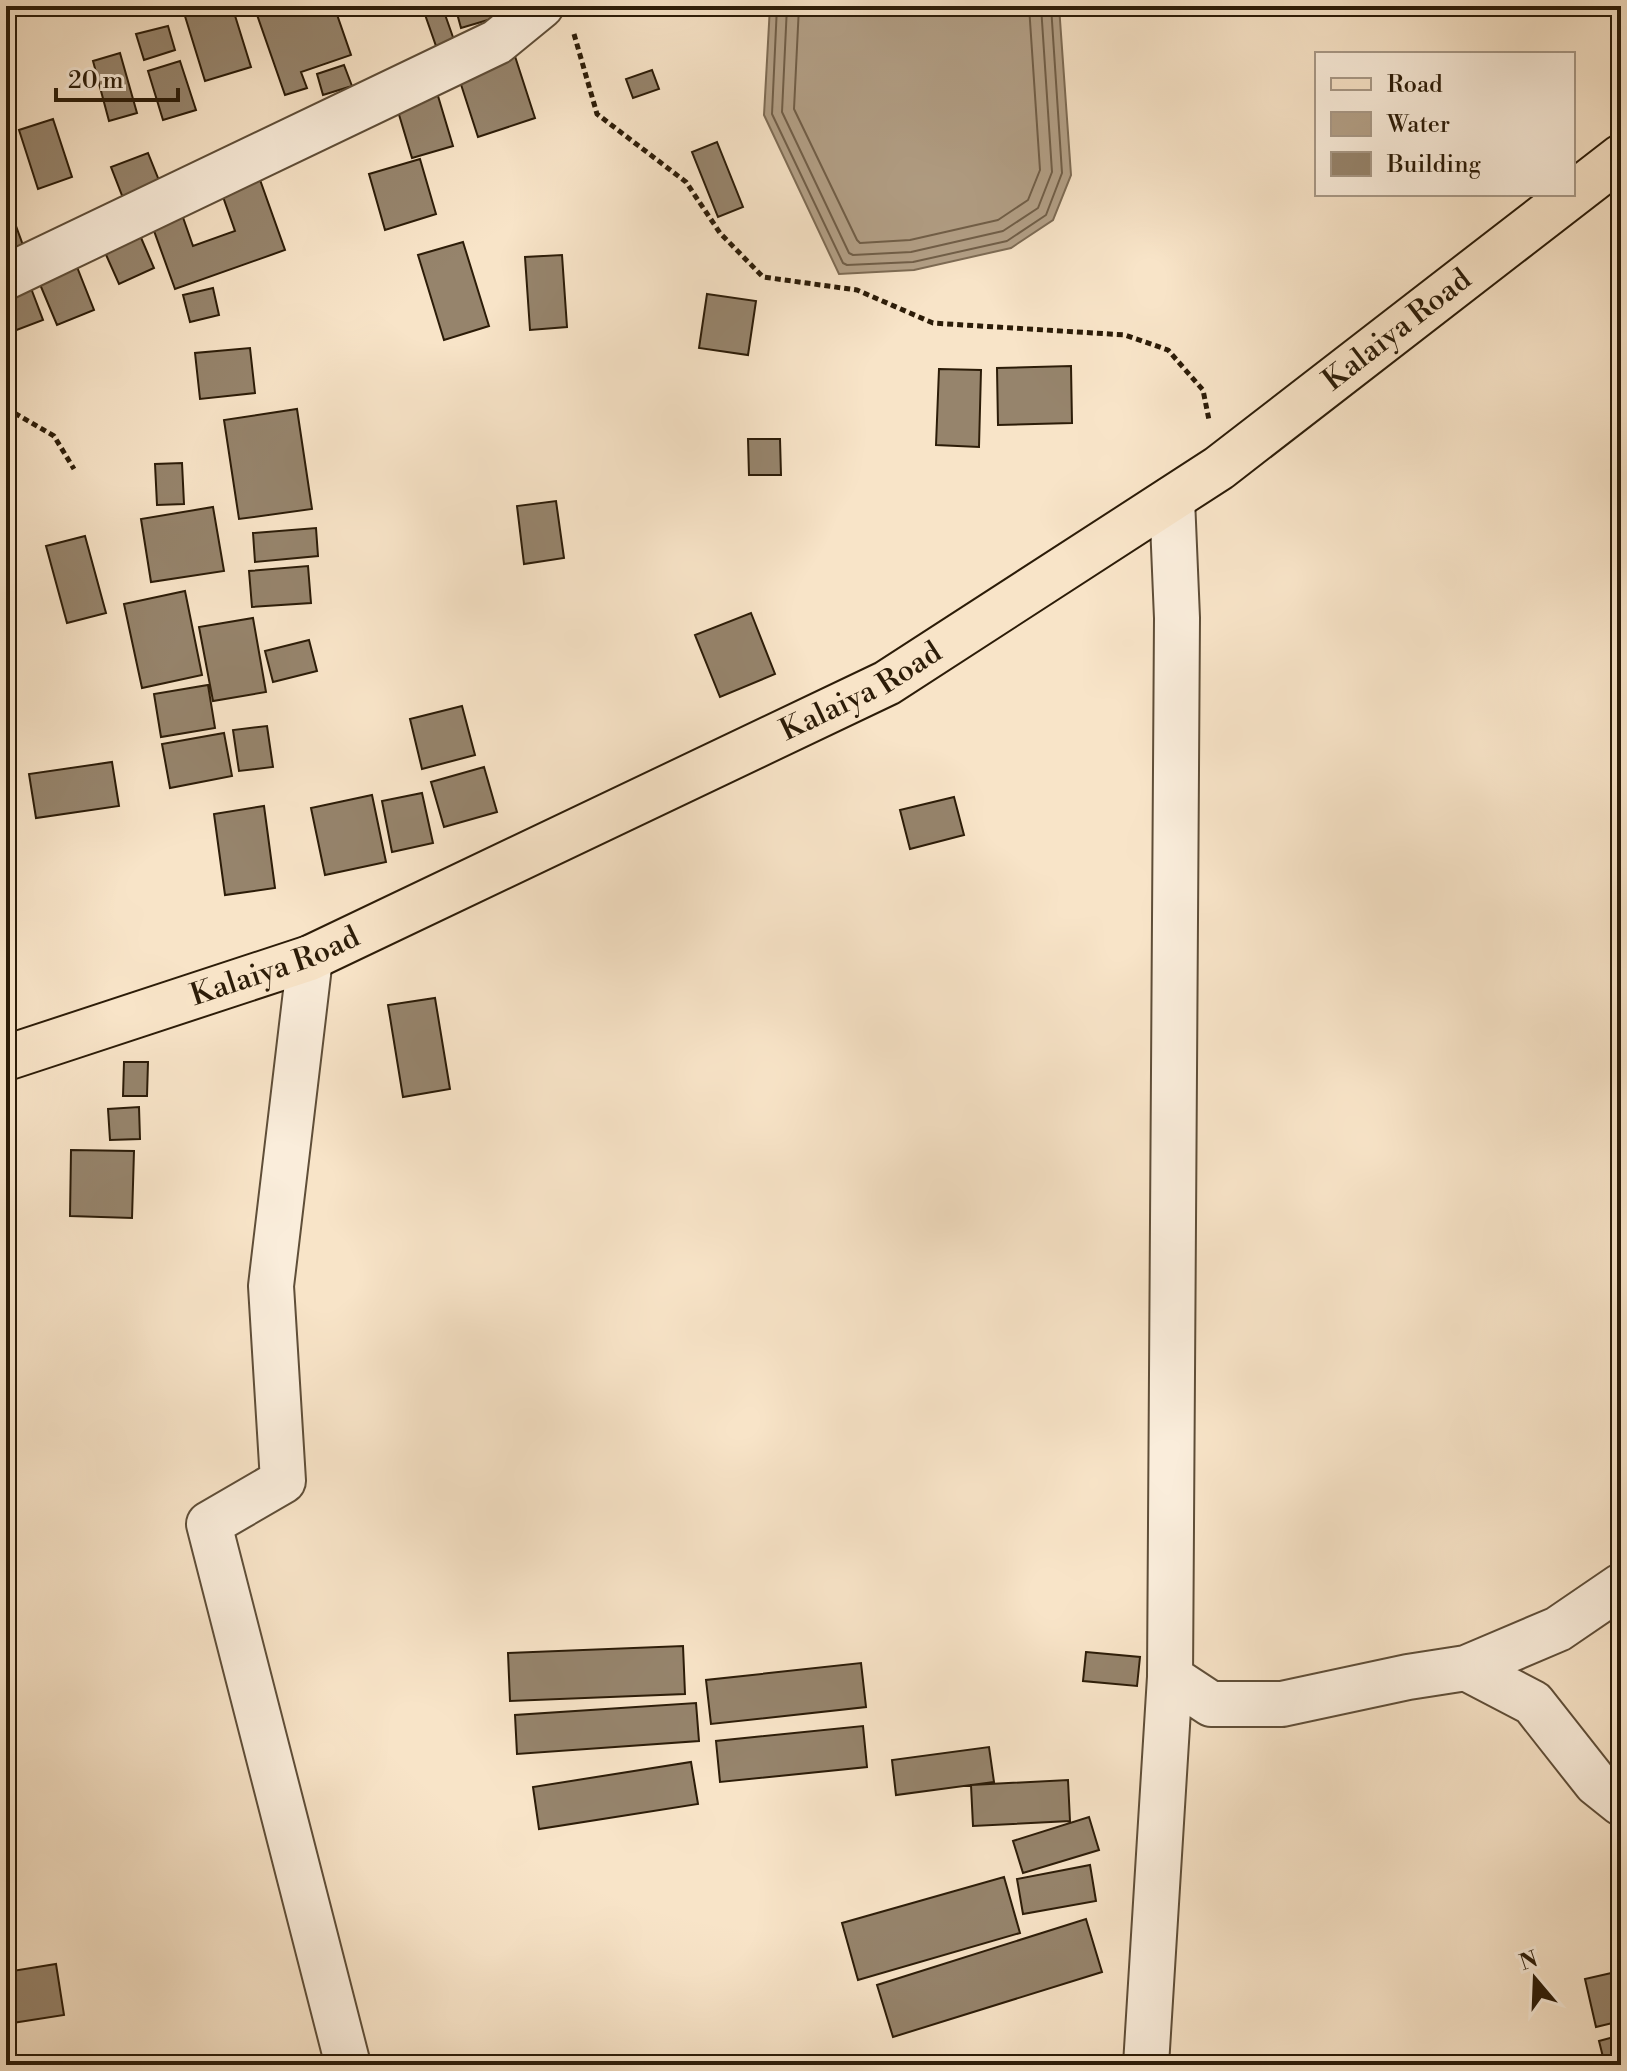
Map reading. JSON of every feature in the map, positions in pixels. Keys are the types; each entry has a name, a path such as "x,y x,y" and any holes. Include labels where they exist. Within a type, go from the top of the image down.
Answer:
{"main road":[{"name":"Kalaiya Road","path":"1575,193 1621,157"},
{"name":"Kalaiya Road","path":"6,1058 310,958 887,683 1219,468 1571,196"}],"street":[{"path":"6,277 556,15"},
{"path":"1146,2065 1170,1677 1177,618 1172,499"},
{"path":"310,958 271,1286 283,1481 209,1524 348,2065"},
{"path":"1170,1677 1211,1704 1282,1704 1466,1668 1558,1629 1621,1586"},
{"path":"1466,1668 1533,1703 1596,1783 1621,1803"}],"path":[{"path":"556,15 597,114 686,182 720,233 763,277 857,290 933,323 1125,335 1168,350 1203,390 1219,468"},
{"path":"6,408 54,436 74,469"}],"water":[{"path":"770,6 1059,6 1071,175 1053,220 1011,248 914,270 839,274 764,115"}],"building":[{"path":"206,6 232,6 251,67 205,81 184,13"},
{"path":"262,6 334,6 351,55 301,72 307,88 285,95 255,9"},
{"path":"422,6 442,6 454,40 436,46"},
{"path":"455,6 505,6 508,14 461,28"},
{"path":"168,26 175,50 144,60 136,34"},
{"path":"512,47 535,118 478,137 455,66"},
{"path":"120,53 137,113 109,121 93,61"},
{"path":"180,61 196,110 163,120 148,71"},
{"path":"344,65 352,86 323,95 317,74"},
{"path":"652,70 659,89 633,98 626,79"},
{"path":"435,86 453,146 412,158 394,98"},
{"path":"53,119 72,177 38,189 19,130"},
{"path":"717,142 743,207 718,217 692,152"},
{"path":"148,153 160,183 123,198 111,167"},
{"path":"420,159 436,214 385,230 369,174"},
{"path":"259,177 285,250 175,289 149,217 179,206 193,246 235,231 221,191"},
{"path":"16,226 24,248 6,255 6,230"},
{"path":"139,233 154,268 119,284 103,248"},
{"path":"463,242 489,326 444,340 418,255"},
{"path":"562,255 567,327 530,330 525,257"},
{"path":"77,267 94,310 57,325 39,282"},
{"path":"29,283 43,320 6,334 6,292"},
{"path":"213,288 219,315 190,322 183,295"},
{"path":"707,294 756,301 748,355 699,348"},
{"path":"250,348 255,393 200,399 195,353"},
{"path":"1071,366 1072,423 998,425 997,368"},
{"path":"939,369 981,370 979,447 936,445"},
{"path":"297,409 312,509 239,519 224,420"},
{"path":"748,439 780,439 781,475 749,475"},
{"path":"182,463 184,504 157,505 155,464"},
{"path":"556,501 564,558 524,564 517,506"},
{"path":"213,507 224,571 151,582 141,519"},
{"path":"316,528 318,556 255,562 253,533"},
{"path":"85,536 106,613 67,623 46,546"},
{"path":"308,566 311,603 252,607 249,571"},
{"path":"185,591 202,675 142,688 124,604"},
{"path":"751,613 775,674 720,697 695,635"},
{"path":"253,618 266,692 213,701 199,627"},
{"path":"309,640 317,671 273,682 265,651"},
{"path":"208,685 215,728 161,737 154,694"},
{"path":"462,706 475,755 422,769 410,719"},
{"path":"267,726 273,767 239,771 233,730"},
{"path":"224,733 232,776 170,788 162,744"},
{"path":"112,762 119,806 36,818 29,774"},
{"path":"484,767 497,812 444,827 431,782"},
{"path":"422,793 433,843 392,852 382,801"},
{"path":"372,795 386,862 325,875 311,808"},
{"path":"954,797 964,835 910,849 900,810"},
{"path":"264,806 275,888 225,895 214,814"},
{"path":"435,998 450,1089 403,1097 388,1005"},
{"path":"124,1062 148,1062 147,1096 123,1096"},
{"path":"139,1107 140,1139 110,1140 108,1109"},
{"path":"71,1150 134,1151 132,1218 70,1216"},
{"path":"683,1646 685,1694 510,1701 508,1653"},
{"path":"1086,1652 1140,1657 1137,1686 1083,1681"},
{"path":"861,1663 866,1707 711,1724 706,1680"},
{"path":"696,1703 699,1741 517,1754 515,1715"},
{"path":"863,1726 867,1767 720,1782 716,1741"},
{"path":"989,1747 994,1782 896,1795 892,1760"},
{"path":"691,1762 698,1804 539,1829 533,1787"},
{"path":"1068,1780 1070,1821 973,1826 971,1785"},
{"path":"1089,1817 1099,1850 1023,1873 1013,1841"},
{"path":"1090,1865 1096,1901 1023,1914 1017,1879"},
{"path":"1004,1877 1020,1933 858,1980 842,1923"},
{"path":"1086,1919 1102,1972 893,2037 877,1985"},
{"path":"56,1964 64,2015 6,2024 6,1972"},
{"path":"1620,1971 1621,2021 1596,2027 1585,1979"},
{"path":"1621,2035 1621,2065 1605,2065 1599,2041"}]}
